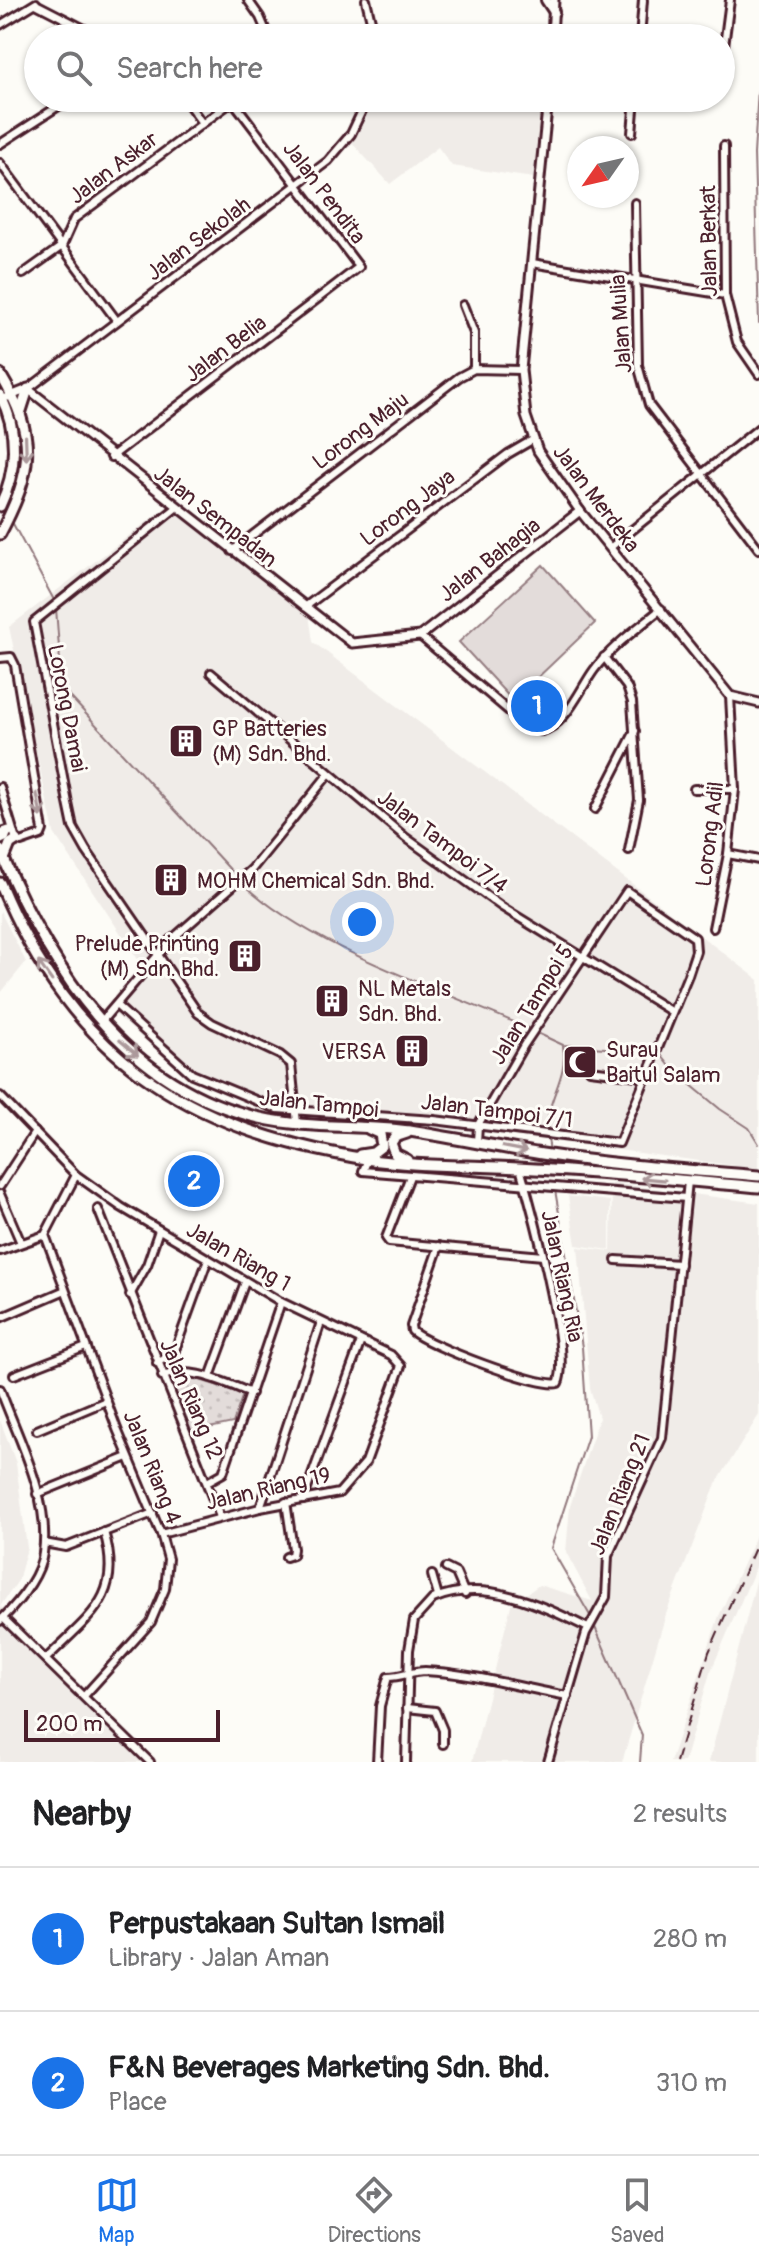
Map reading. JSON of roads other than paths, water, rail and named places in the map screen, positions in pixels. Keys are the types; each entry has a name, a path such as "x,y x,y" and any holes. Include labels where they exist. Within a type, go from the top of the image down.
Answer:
{"main road":[{"path":"546,0 554,12"},
{"path":"0,374 20,414 26,434 27,463 25,482 0,534"},
{"path":"20,414 28,389"},
{"path":"1,397 14,446 14,466 2,503"},
{"path":"2,855 16,840"},
{"name":"Jalan Tampoi","path":"2,855 44,945 101,1022 167,1078 206,1098 260,1118 297,1123 355,1124 543,1154 759,1176"},
{"name":"Jalan Tampoi","path":"0,883 35,957 95,1034 160,1089 221,1122 258,1135 368,1159 759,1187"},
{"path":"348,1155 373,1153 382,1146 380,1134 355,1124"},
{"path":"414,1163 395,1154 391,1143 398,1135 416,1132"}],"street":[{"path":"248,0 263,24"},
{"path":"366,0 372,24"},
{"path":"553,24 554,0"},
{"path":"641,24 643,0"},
{"path":"727,24 730,0"},
{"path":"0,25 36,2 76,24"},
{"path":"0,144 49,112"},
{"path":"194,112 202,123"},
{"name":"Jalan Askar","path":"23,274 62,246 74,219 218,112"},
{"name":"Jalan Pendita","path":"244,112 359,267"},
{"name":"Jalan Sekolah","path":"28,389 340,150 365,112"},
{"name":"Jalan Merdeka","path":"547,112 521,370 521,398 545,463 580,511 730,696"},
{"path":"632,133 634,112"},
{"name":"Jalan Berkat","path":"724,146 725,295 737,342 759,374"},
{"path":"0,163 117,321"},
{"name":"Jalan Mulia","path":"635,208 638,365 643,390 653,413 759,549"},
{"path":"532,263 725,295"},
{"name":"Jalan Belia","path":"111,457 359,267"},
{"path":"463,305 474,333 474,369 521,370"},
{"name":"Lorong Maju","path":"232,551 459,377 474,369"},
{"path":"1,397 28,389"},
{"name":"Jalan Sempadan","path":"28,389 352,643 420,636"},
{"path":"611,547 759,428"},
{"name":"Lorong Jaya","path":"305,607 508,454 534,439"},
{"name":"Lorong Damai","path":"157,956 73,827 34,626 50,607 176,508"},
{"name":"Jalan Bahagia","path":"420,636 580,511"},
{"path":"420,636 537,731 554,726 604,657 661,609"},
{"path":"0,658 11,657 15,665 43,830 41,835 16,840 6,829"},
{"path":"604,657 627,687 635,731 639,800 629,850"},
{"name":"Jalan Tampoi 7/4","path":"211,673 328,775 471,885 672,1012"},
{"path":"730,696 759,703"},
{"name":"Lorong Adil","path":"713,928 728,854 735,789 730,696"},
{"path":"595,809 635,731"},
{"path":"101,1022 170,941 230,892 252,869 328,775"},
{"path":"0,787 6,829 6,838 0,841"},
{"path":"694,789 735,789"},
{"path":"728,854 759,860"},
{"name":"Jalan Tampoi 5","path":"477,1142 478,1125 529,1037 627,891 695,938 696,951 672,1012"},
{"path":"157,956 198,1013 212,1023 280,1055 291,1064 297,1123"},
{"name":"Jalan Tampoi 7/1","path":"116,1005 192,1074 277,1109 419,1119 619,1143 647,1076"},
{"path":"590,1070 647,1076 672,1012"},
{"name":"Jalan Riang 1","path":"0,1096 76,1175 245,1282 397,1358 401,1366"},
{"path":"416,1132 419,1119"},
{"path":"0,1186 35,1132"},
{"path":"368,1159 363,1171 525,1187 686,1198"},
{"name":"Jalan Riang Ria","path":"439,1246 411,1326 412,1331 517,1376 556,1385 563,1367 543,1256 520,1168"},
{"path":"562,1171 569,1190"},
{"path":"0,1251 45,1235 76,1175"},
{"path":"410,1176 386,1240 543,1256"},
{"path":"622,1193 624,1176"},
{"name":"Jalan Riang 21","path":"548,1762 592,1623 606,1597 608,1556 662,1438 688,1181"},
{"path":"0,1194 21,1243"},
{"name":"Jalan Riang 12","path":"98,1209 220,1517"},
{"path":"130,1295 147,1265 159,1230"},
{"name":"Jalan Riang 4","path":"45,1235 63,1291 153,1513 168,1559 159,1607 141,1637 84,1696"},
{"path":"157,1363 174,1353 208,1259"},
{"path":"616,1260 680,1264"},
{"path":"210,1377 245,1282"},
{"path":"0,1318 63,1291"},
{"path":"207,1482 223,1473 281,1302"},
{"path":"260,1508 321,1322"},
{"path":"303,1500 361,1341"},
{"path":"14,1375 86,1347"},
{"name":"Jalan Riang 19","path":"161,1534 220,1517 339,1493 366,1462 401,1366"},
{"path":"162,1376 175,1372 210,1377 251,1393"},
{"path":"0,1389 37,1494 44,1543 37,1571 1,1620 47,1658 150,1762"},
{"path":"37,1430 106,1401"},
{"path":"2,1420 10,1416"},
{"path":"37,1494 128,1457"},
{"path":"286,1502 293,1549 292,1555 286,1557"},
{"path":"44,1543 62,1548 153,1513"},
{"path":"47,1658 106,1595 112,1567 104,1532"},
{"path":"446,1568 456,1573 465,1594"},
{"path":"432,1575 438,1596"},
{"path":"406,1762 414,1620 438,1596 503,1593 592,1623"},
{"path":"377,1762 384,1686 388,1677 438,1672 568,1696"},
{"path":"407,1708 435,1711 443,1730 443,1744"}],"waterway":[{"path":"759,73 754,154 759,323"},
{"path":"11,520 55,602"},
{"path":"56,608 62,688 237,877"},
{"path":"242,882 269,905 338,947 530,1029"},
{"path":"535,1032 563,1045 647,1051 662,1056 673,1070 720,1109 749,1128 759,1144"},
{"path":"548,1132 550,1110 563,1069 563,1046"},
{"path":"548,1138 550,1152"},
{"path":"555,1190 582,1347 588,1436 551,1548 592,1619"},
{"path":"594,1625 642,1735 640,1762"}],"railway":[{"path":"676,1762 709,1652 759,1539"}],"place":[{"name":"Perpustakaan Sultan Ismail","path":"537,706"},
{"name":"GP Batteries (M) Sdn. Bhd.","path":"186,741"},
{"name":"MOHM Chemical Sdn. Bhd.","path":"171,880"},
{"name":"Prelude Printing (M) Sdn. Bhd.","path":"245,956"},
{"name":"NL Metals Sdn. Bhd.","path":"332,1001"},
{"name":"VERSA","path":"412,1051"},
{"name":"Surau Baitul Salam","path":"580,1062"},
{"name":"F&N Beverages Marketing Sdn. Bhd.","path":"194,1181"}]}
